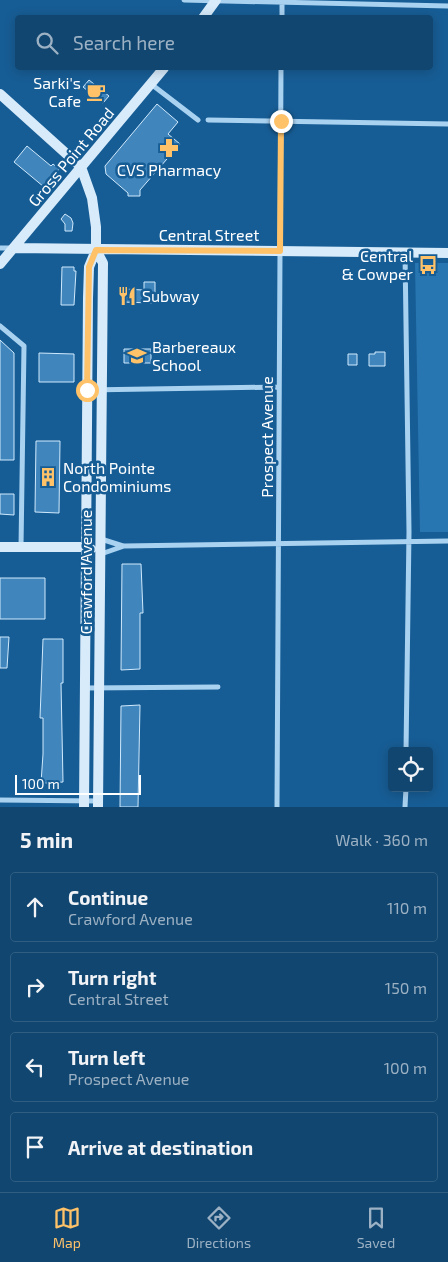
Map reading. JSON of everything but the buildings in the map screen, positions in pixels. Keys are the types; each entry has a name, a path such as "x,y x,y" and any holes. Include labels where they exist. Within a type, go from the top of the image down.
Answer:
{"main road":[{"path":"205,15 216,0"},
{"name":"Gross Point Road","path":"0,264 162,70"},
{"name":"Crawford Avenue","path":"0,94 81,167 92,198 96,250 103,263 98,804"},
{"name":"Central Street","path":"14,248 448,254"},
{"name":"Crawford Avenue","path":"84,804 89,267 96,250"},
{"path":"87,547 101,539"},
{"path":"0,547 87,547 101,554"}],"street":[{"path":"184,0 448,6"},
{"path":"282,3 282,15"},
{"name":"Prospect Avenue","path":"277,807 281,70"},
{"path":"151,84 198,120"},
{"path":"208,120 448,124"},
{"name":"Central Street","path":"0,248 14,248"},
{"path":"405,253 408,542 406,747"},
{"path":"0,326 24,346 21,547"},
{"path":"87,390 279,387"},
{"path":"101,539 124,546 448,542"},
{"path":"101,554 124,546"},
{"path":"85,688 218,687"},
{"path":"406,792 406,807"},
{"path":"0,800 98,804"}],"shaded area":[{"path":"415,263 448,263 448,532 420,532"}],"place":[{"name":"Sarki's Cafe","path":"96,92"},
{"name":"CVS Pharmacy","path":"169,148"},
{"name":"Central & Cowper","path":"428,265"},
{"name":"Subway","path":"127,296"},
{"name":"Barbereaux School","path":"137,356"},
{"name":"North Pointe Condominiums","path":"48,477"}],"route":[{"path":"87,390 89,267 96,250 280,251 281,121"}]}
